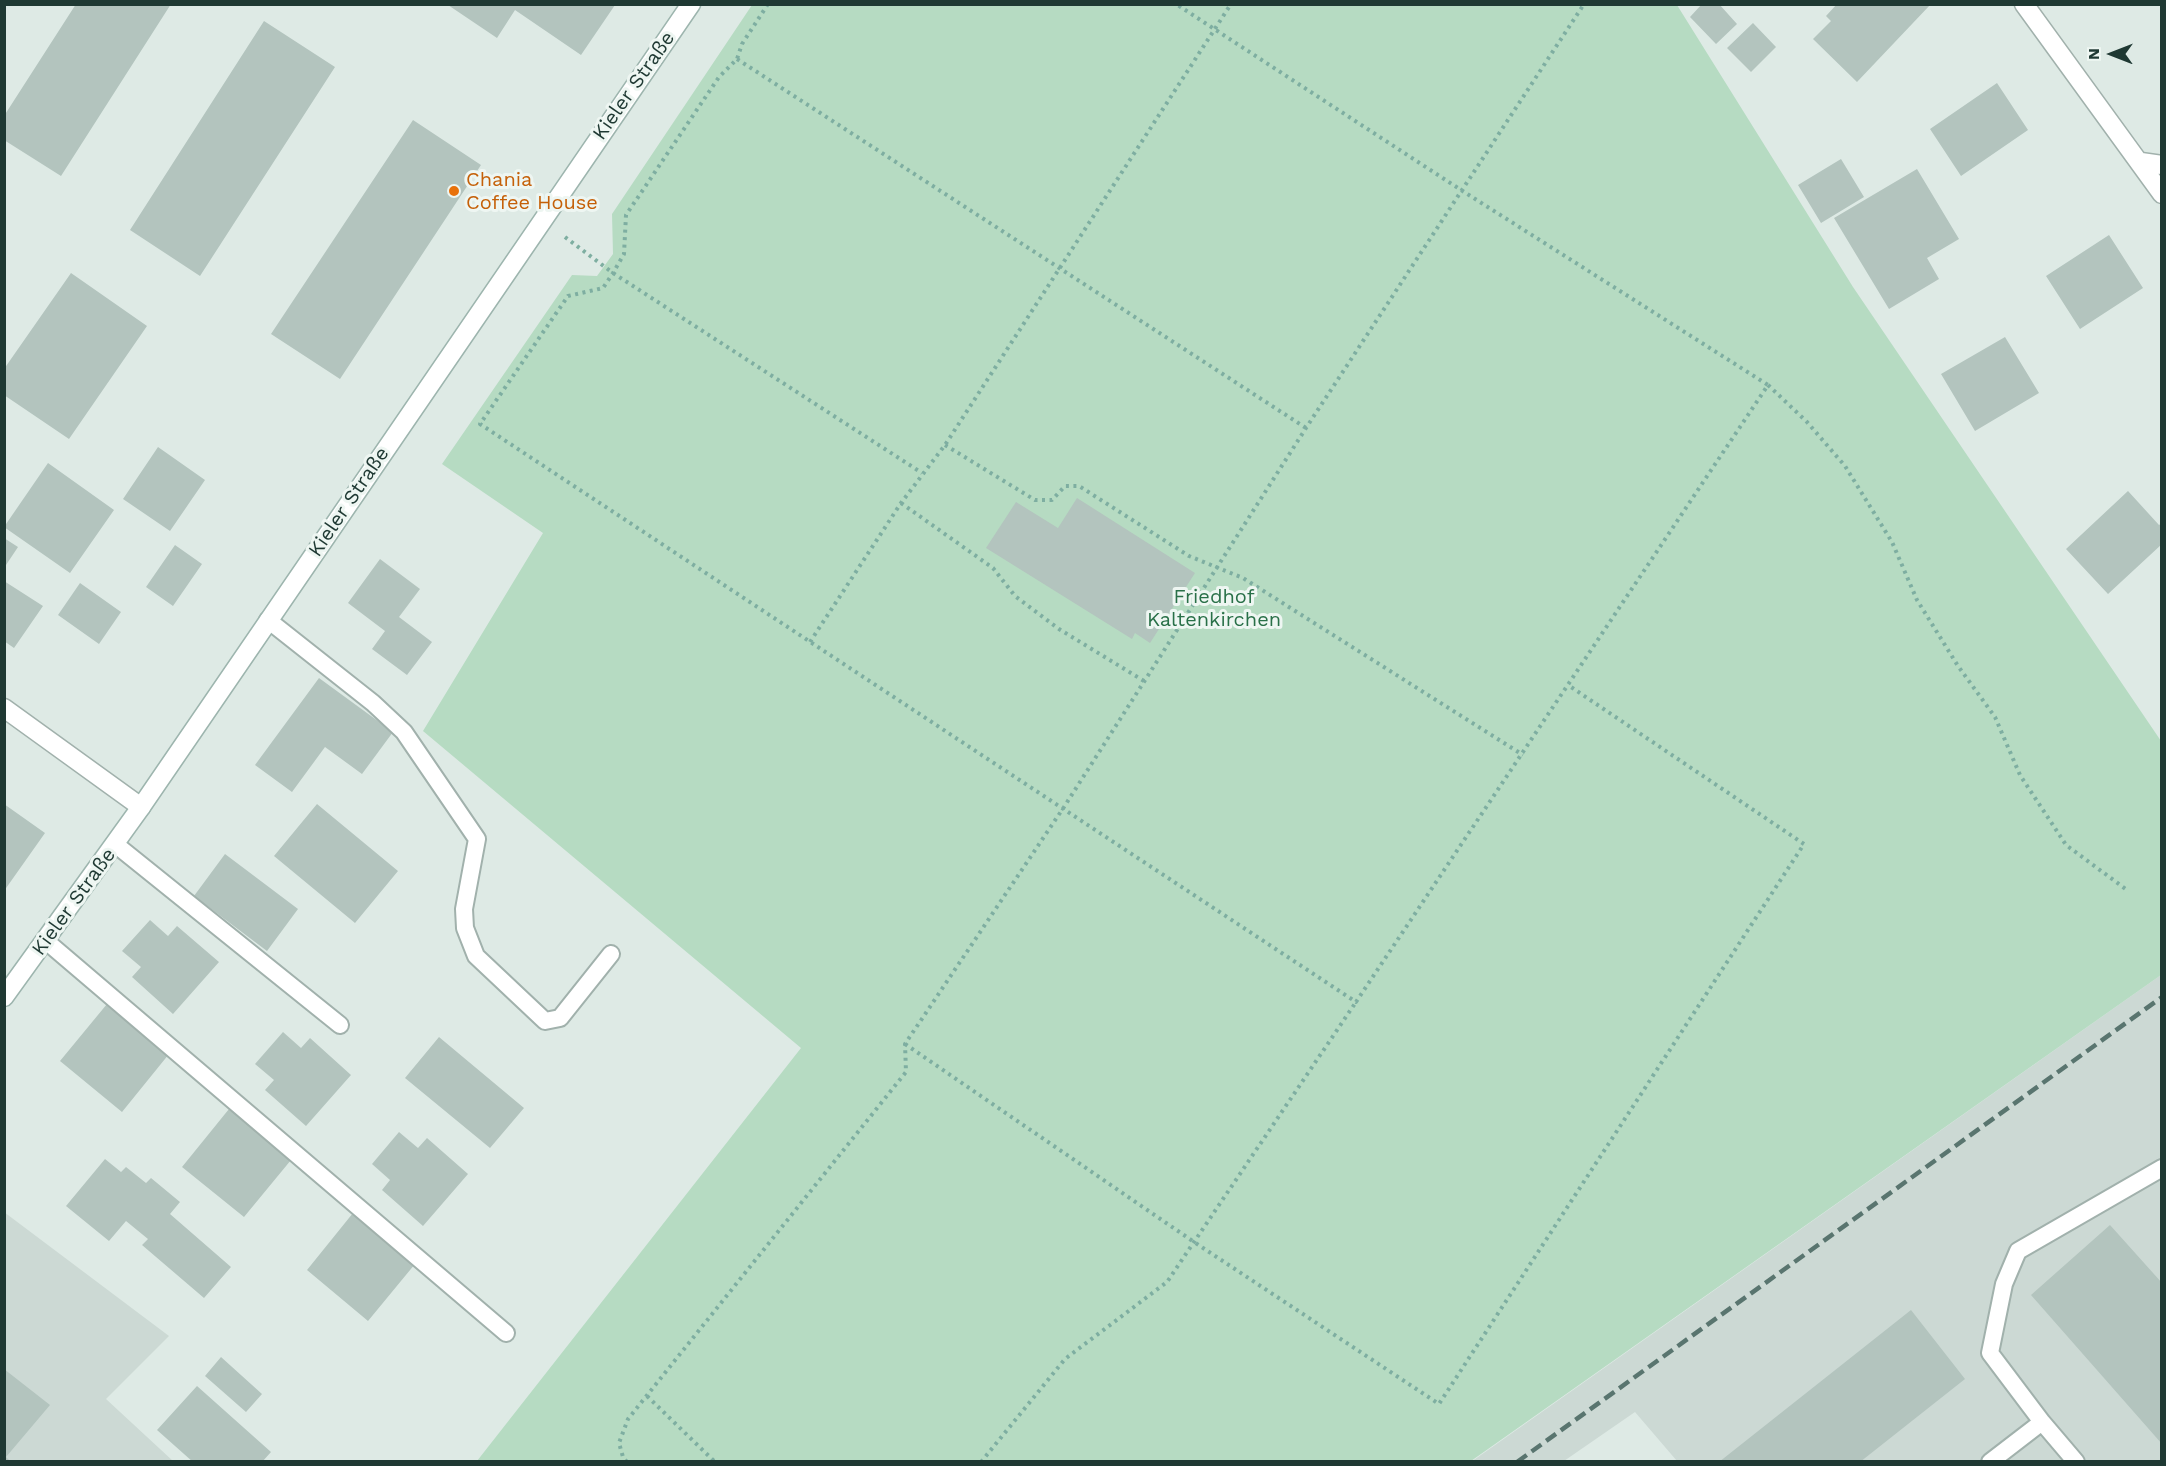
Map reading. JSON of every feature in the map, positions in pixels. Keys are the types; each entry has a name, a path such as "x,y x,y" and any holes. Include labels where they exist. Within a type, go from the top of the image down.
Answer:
{"main road":[{"name":"Kieler Straße","path":"4,997 141,807 691,4"},
{"path":"2024,4 2162,194"},
{"path":"2140,162 2162,165"},
{"path":"4,708 141,807"}],"lane":[{"path":"268,620 373,704 404,732 477,839 464,909 465,928 476,956 545,1022 560,1018 611,954"},
{"path":"115,844 340,1025"},
{"path":"46,941 506,1333"},
{"path":"2076,1461 2042,1422 1990,1353 2004,1284 2018,1251 2162,1168"},
{"path":"1990,1461 2042,1422"}],"path":[{"path":"768,4 742,44 736,59 718,77 626,215 624,254 614,273 603,288 568,296 480,424 1064,807 1356,1002"},
{"path":"1176,4 1461,190 1768,385 1807,422 1845,466 1892,542 1917,600 1958,666 1995,717 2020,776 2066,845 2127,890"},
{"path":"810,642 901,503 945,445 1231,4"},
{"path":"627,1461 623,1457 619,1443 628,1419 906,1072 905,1044 1064,807 1306,428 1584,4"},
{"path":"736,59 1306,428"},
{"path":"543,221 614,273 922,473"},
{"path":"981,1461 1065,1359 1167,1282 1523,755 1768,385"},
{"path":"945,445 1035,500 1052,500 1065,486 1079,486 1189,556 1243,578 1523,755"},
{"path":"901,503 993,568 1015,596 1050,622 1144,681"},
{"path":"905,1044 1194,1242 1439,1404 1804,844 1568,684"},
{"path":"647,1396 715,1461"}],"shaded area":[{"path":"2161,975 2161,1461 1677,1461 1635,1412 1564,1461 1471,1462"},
{"path":"4,1212 169,1336 106,1399 173,1461 5,1461"}],"green space":[{"name":"Friedhof Kaltenkirchen","path":"752,5 1677,5 1853,287 2161,741 2161,975 1471,1461 477,1461 801,1048 423,731 543,533 442,464 572,275 597,276 613,254 612,214"}],"building":[{"path":"76,4 171,4 61,176 4,140 4,116"},
{"path":"1702,4 1719,4 1737,24 1716,44 1690,17"},
{"path":"1837,4 1931,4 1857,82 1813,39 1831,21 1826,16"},
{"path":"448,5 615,5 581,55 515,10 497,38"},
{"path":"264,21 335,67 200,276 130,230"},
{"path":"1753,23 1776,47 1751,72 1727,48"},
{"path":"1997,83 2028,130 1961,176 1930,129"},
{"path":"413,120 481,165 340,379 271,334"},
{"path":"1841,159 1864,197 1821,223 1798,185"},
{"path":"1917,169 1959,239 1927,258 1939,279 1889,309 1834,218"},
{"path":"2109,235 2143,288 2080,329 2046,276"},
{"path":"71,273 147,326 69,439 4,395 4,369"},
{"path":"2005,337 2039,393 1975,431 1941,374"},
{"path":"158,447 205,480 170,531 123,499"},
{"path":"48,463 114,510 70,573 4,527"},
{"path":"2128,491 2159,525 2162,523 2162,544 2108,594 2066,549"},
{"path":"1077,498 1195,573 1150,643 1135,633 1132,639 986,548 1016,502 1058,528"},
{"path":"4,538 18,547 4,568"},
{"path":"175,545 202,564 173,606 146,587"},
{"path":"380,559 420,589 399,617 432,642 407,675 372,649 385,631 348,603"},
{"path":"4,581 43,606 14,648 4,641"},
{"path":"80,583 121,612 99,644 58,615"},
{"path":"319,678 393,732 362,774 325,747 292,792 255,765"},
{"path":"4,804 45,833 4,891"},
{"path":"317,804 398,871 355,923 274,856"},
{"path":"225,854 298,909 267,951 194,896"},
{"path":"150,920 168,936 177,926 219,962 173,1014 132,977 141,967 122,951"},
{"path":"107,1004 169,1054 122,1112 60,1061"},
{"path":"283,1032 301,1048 310,1038 351,1075 306,1126 265,1090 274,1080 255,1064"},
{"path":"439,1037 524,1108 490,1148 405,1078"},
{"path":"229,1109 291,1160 244,1217 182,1167"},
{"path":"399,1132 418,1148 427,1138 468,1174 423,1226 382,1190 390,1180 372,1164"},
{"path":"105,1159 121,1172 126,1167 146,1183 151,1178 180,1202 170,1214 231,1267 204,1298 142,1245 148,1239 126,1221 109,1241 66,1206"},
{"path":"353,1213 415,1264 368,1321 307,1270"},
{"path":"2110,1225 2162,1283 2162,1444 2031,1295"},
{"path":"1911,1310 1965,1379 1860,1462 1719,1462"},
{"path":"221,1357 262,1394 246,1412 205,1376"},
{"path":"4,1369 50,1405 6,1457 11,1462 4,1462"},
{"path":"197,1386 271,1452 262,1462 193,1462 157,1430"}],"railway":[{"path":"1517,1462 2162,997"}],"place":[{"name":"Chania Coffee House","path":"454,191"}]}
